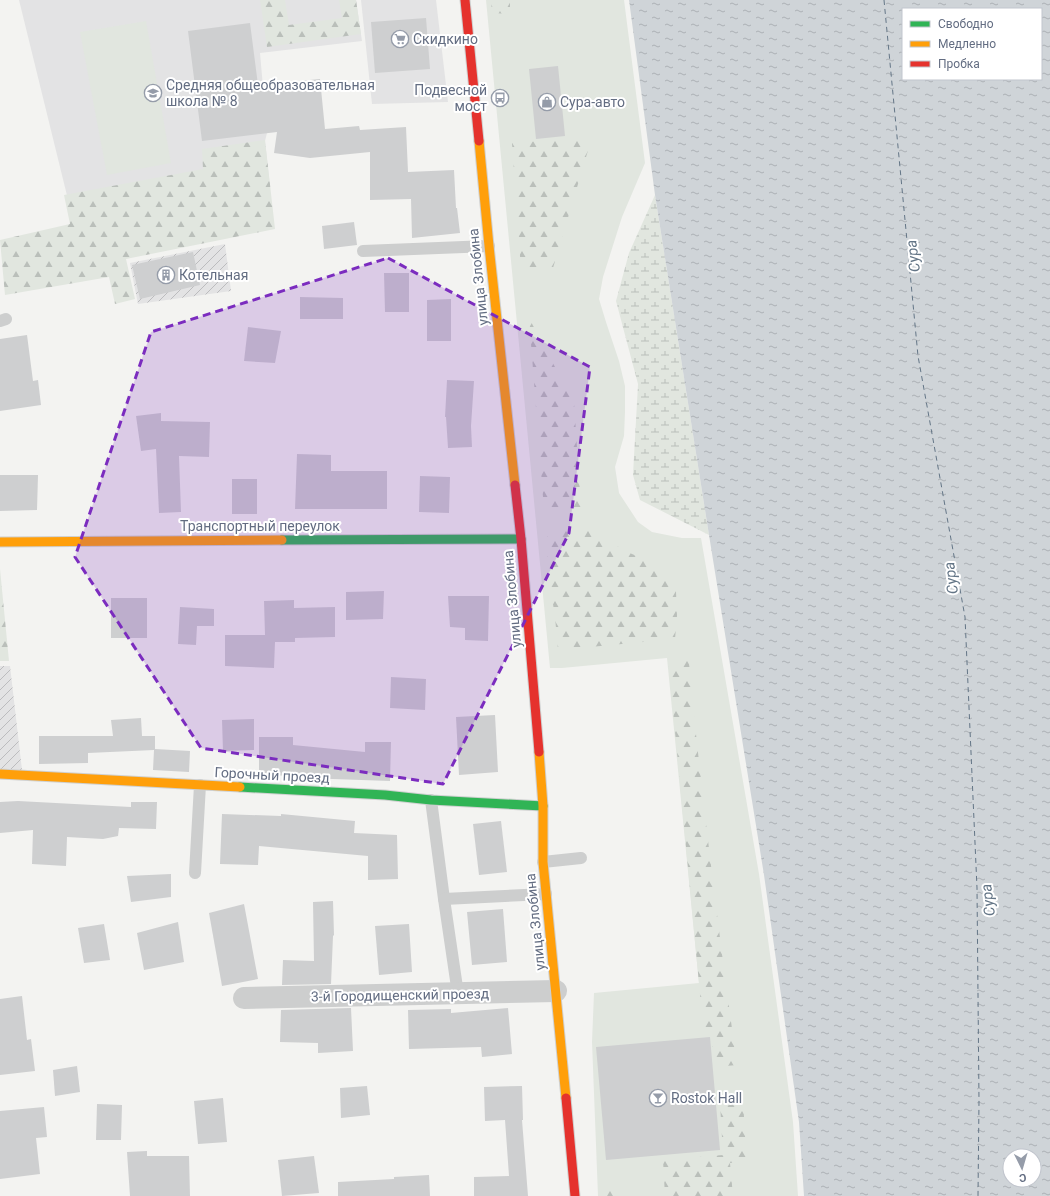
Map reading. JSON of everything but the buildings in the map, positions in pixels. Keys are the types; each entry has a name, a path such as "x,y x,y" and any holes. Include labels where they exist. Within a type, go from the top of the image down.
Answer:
{"main road":[{"name":"улица Злобина","path":"465,0 520,539 543,806 543,862 575,1196"},
{"name":"Транспортный переулок","path":"0,542 520,539"},
{"name":"Горочный проезд","path":"0,774 385,795 431,800 543,806"}],"street":[{"name":"3-й Городищенский проезд","path":"244,998 556,991"}],"lane":[{"path":"363,251 489,246"},
{"path":"195,873 200,785"},
{"path":"431,800 458,994"},
{"path":"543,862 581,858"},
{"path":"444,900 546,894"}],"highlighted area":[{"path":"388,258 590,367 569,533 443,784 201,748 75,557 151,332"}],"shaded area":[{"name":"Средняя общеобразовательная школа № 8","path":"19,0 356,0 362,41 260,53 267,133 265,141 270,187 74,224"},
{"path":"361,0 436,0 448,102 372,104"},
{"path":"225,244 231,291 138,304 130,263"},
{"path":"0,666 10,666 22,770 0,769"}],"green space":[{"path":"260,0 285,0 289,25 342,18 339,0 356,0 361,34 267,47"},
{"path":"486,0 624,0 645,163 622,217 603,277 599,299 619,361 625,386 624,436 615,467 619,493 638,522 652,532 682,538 701,538 759,874 793,1122 798,1196 598,1196 592,1042 594,993 699,983 667,658 550,668"},
{"path":"491,0 510,0 510,14 492,13"},
{"path":"146,21 171,163 107,175 80,32"},
{"path":"592,137 553,268 521,270 512,143"},
{"path":"265,140 275,229 126,259 135,299 115,304 109,277 5,295 0,240 70,224 64,195 203,169 202,149"},
{"path":"655,195 709,535 640,500 633,475 638,384 616,301 629,253"},
{"path":"529,318 574,403 581,507 544,510"},
{"path":"595,529 607,541 649,561 667,574 676,592 677,616 675,639 558,650 555,617 547,565 547,531"},
{"path":"0,569 9,661 0,661"},
{"path":"668,658 689,661 706,822 737,1065 714,1067 711,1035 704,1036"},
{"path":"743,1102 747,1162 730,1163 733,1196 665,1196 663,1160 723,1155 720,1103"},
{"path":"624,1187 625,1196 603,1196 602,1189"}],"water":[{"name":"Сура","path":"629,0 1050,0 1050,1196 804,1196 799,1122 764,875 655,195"}],"ferry route":[{"path":"884,0 918,356 965,617 977,888 979,1101 978,1196"}],"traffic: fast":[{"path":"282,540 521,539"},
{"path":"240,787 543,806"}],"traffic: slow":[{"path":"479,141 515,485"},
{"path":"0,542 282,540"},
{"path":"539,752 543,806 543,862 566,1098"},
{"path":"0,774 240,787"}],"traffic: jam":[{"path":"465,0 479,141"},
{"path":"515,485 539,752"},
{"path":"566,1098 575,1196"}],"place":[{"name":"Скидкино","path":"400,39"},
{"name":"Средняя общеобразовательная школа № 8","path":"153,93"},
{"name":"Подвесной мост","path":"500,98"},
{"name":"Сура-авто","path":"547,102"},
{"name":"Котельная","path":"166,275"},
{"name":"Rostok Hall","path":"658,1098"}]}
